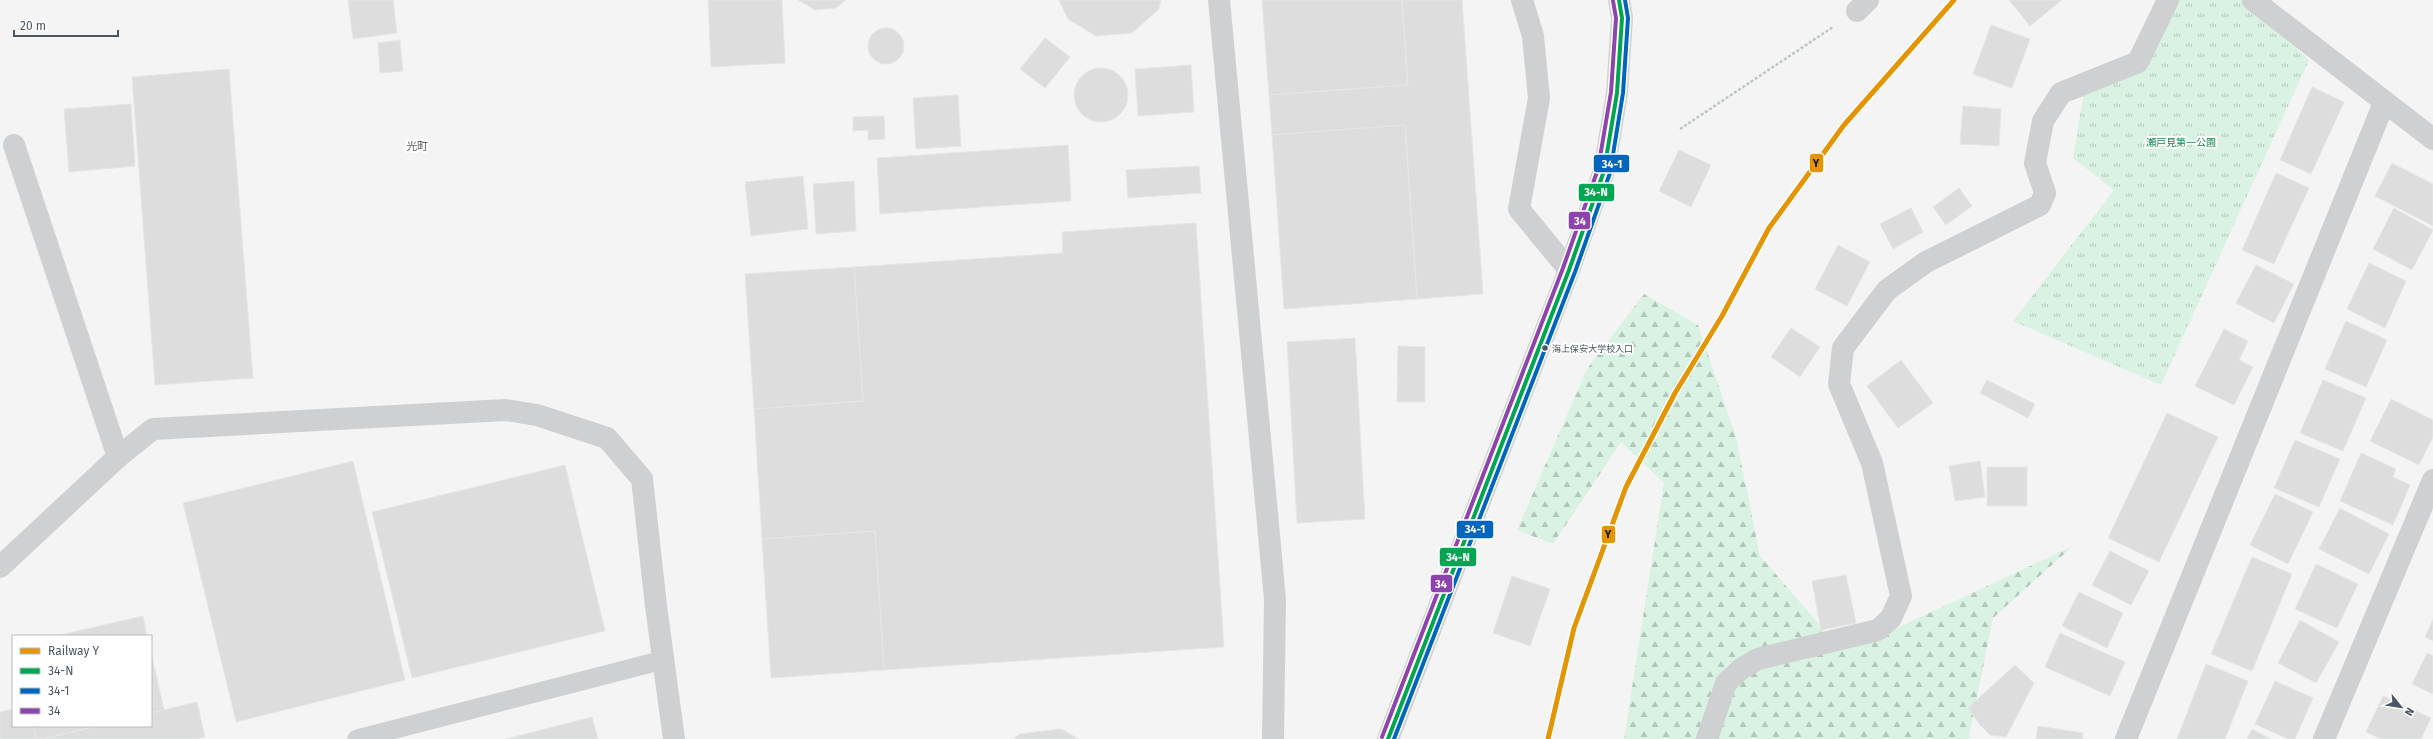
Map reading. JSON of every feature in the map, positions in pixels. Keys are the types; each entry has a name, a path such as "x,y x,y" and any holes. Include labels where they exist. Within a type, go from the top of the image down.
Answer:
{"street":[{"path":"1219,0 1275,599 1273,739"},
{"path":"1522,0 1533,36 1539,98 1520,209 1569,270"},
{"path":"1388,739 1569,270 1604,171 1617,93 1622,18 1619,0"},
{"path":"1707,739 1726,683 1741,669 1758,659 1878,630 1891,618 1901,596 1872,463 1839,384 1843,348 1887,290 1926,262 2040,205 2045,193 2035,163 2043,122 2057,99 2061,94 2138,62 2168,0"},
{"path":"2253,0 2384,103 2433,139"},
{"path":"2126,739 2384,103"},
{"path":"14,146 118,457"},
{"path":"0,567 118,457 153,430 506,410 537,415 607,438 642,479 663,660 674,739"},
{"path":"2324,739 2433,480"}],"lane":[{"path":"356,739 663,660"}],"path":[{"path":"1680,129 1862,6"}],"green space":[{"name":"瀬戸見第一公園","path":"2176,0 2243,0 2309,60 2161,385 2013,321 2114,190 2073,158 2084,91 2143,68"},
{"path":"1644,294 1698,325 1736,437 1760,556 1838,646 1897,628 2073,546 1993,618 1969,737 1971,739 1624,739 1664,483 1621,442 1553,544 1517,530 1587,369"}],"building":[{"path":"348,0 393,0 397,33 353,39"},
{"path":"708,0 782,0 785,63 711,67"},
{"path":"798,0 846,0 836,8 815,10"},
{"path":"1059,0 1161,0 1159,9 1132,33 1096,36 1068,19"},
{"path":"1262,0 1402,0 1408,85 1269,95"},
{"path":"1402,0 1462,0 1483,294 1417,299 1405,125 1272,135 1269,95 1408,85"},
{"path":"2009,0 2062,0 2030,26"},
{"path":"1991,25 2030,39 2012,88 1973,74"},
{"path":"886,28 896,31 901,36 904,46 901,56 896,61 886,64 876,61 871,56 868,46 871,36 876,31"},
{"path":"1045,38 1070,57 1045,88 1020,69"},
{"path":"400,40 403,71 380,73 378,43"},
{"path":"1191,65 1194,112 1138,116 1135,69"},
{"path":"1101,68 1111,70 1120,76 1126,85 1128,95 1126,105 1120,114 1111,120 1101,122 1091,120 1082,114 1076,105 1074,95 1076,85 1082,76 1091,70"},
{"path":"229,69 253,378 155,385 132,77"},
{"path":"2312,87 2344,102 2311,174 2280,160"},
{"path":"958,95 961,146 916,149 913,98"},
{"path":"131,104 135,166 69,172 64,109"},
{"path":"1963,106 2001,109 1999,146 1960,144"},
{"path":"884,116 885,139 868,140 868,130 853,131 853,117"},
{"path":"1405,125 1417,299 1284,309 1272,135"},
{"path":"1068,145 1071,201 880,214 877,158"},
{"path":"1679,150 1711,165 1691,207 1659,191"},
{"path":"2392,163 2433,184 2433,226 2375,196"},
{"path":"1199,166 1201,193 1128,198 1126,170"},
{"path":"2276,173 2309,188 2274,264 2242,250"},
{"path":"803,176 808,229 751,236 745,182"},
{"path":"854,181 856,231 816,234 813,184"},
{"path":"1959,188 1972,206 1946,225 1933,207"},
{"path":"1911,208 1923,232 1893,249 1880,224"},
{"path":"2394,208 2433,230 2412,270 2373,249"},
{"path":"1196,223 1224,647 884,670 875,531 762,539 754,409 863,401 854,267 1063,253 1062,232"},
{"path":"1838,245 1870,262 1847,306 1815,289"},
{"path":"2369,263 2406,281 2385,328 2347,309"},
{"path":"2256,265 2294,284 2274,323 2236,303"},
{"path":"854,267 863,401 754,409 745,274"},
{"path":"2346,321 2387,340 2366,387 2325,369"},
{"path":"1791,328 1820,347 1800,377 1771,357"},
{"path":"2224,329 2248,341 2239,360 2253,367 2234,405 2195,386"},
{"path":"1355,338 1365,519 1297,523 1287,342"},
{"path":"1398,346 1425,347 1425,402 1397,402"},
{"path":"1901,360 1933,403 1898,428 1867,386"},
{"path":"1987,380 2035,404 2028,418 1980,393"},
{"path":"2323,380 2366,398 2343,451 2300,433"},
{"path":"2391,399 2433,420 2433,437 2419,465 2370,441"},
{"path":"2167,413 2218,437 2159,562 2108,538"},
{"path":"2295,440 2340,459 2319,507 2274,488"},
{"path":"2361,453 2396,469 2393,477 2410,485 2393,525 2340,501"},
{"path":"353,461 405,680 236,722 183,503"},
{"path":"1980,461 1985,497 1955,501 1949,466"},
{"path":"565,465 605,631 412,678 372,512"},
{"path":"1987,467 2027,467 2027,506 1987,506"},
{"path":"2275,494 2313,512 2288,564 2250,545"},
{"path":"2340,508 2389,534 2369,574 2319,549"},
{"path":"875,531 884,670 771,678 762,539"},
{"path":"2110,551 2149,571 2131,605 2092,585"},
{"path":"2252,557 2292,574 2252,671 2211,654"},
{"path":"2316,564 2358,584 2337,628 2295,609"},
{"path":"1846,575 1856,623 1821,630 1812,581"},
{"path":"1512,576 1550,589 1530,646 1493,633"},
{"path":"2079,592 2123,613 2107,648 2062,626"},
{"path":"143,616 147,635 60,635"},
{"path":"2433,619 2433,641 2425,637"},
{"path":"2300,620 2339,642 2316,683 2278,663"},
{"path":"2060,633 2125,662 2110,696 2045,667"},
{"path":"2427,653 2433,656 2433,694 2412,684"},
{"path":"152,656 164,710 152,713"},
{"path":"2206,664 2248,681 2225,739 2177,739"},
{"path":"2015,665 2034,683 2006,737 1990,735 1980,725 1968,708"},
{"path":"2275,681 2313,698 2295,739 2288,739 2255,724"},
{"path":"2383,696 2431,718 2421,739 2381,739 2366,732"},
{"path":"197,702 205,737 196,739 41,739 93,727 152,727 152,713"},
{"path":"12,709 12,727 33,727 36,739 0,739 0,712"},
{"path":"592,717 598,739 506,739"},
{"path":"2038,726 2083,733 2082,739 2036,739"},
{"path":"33,727 93,727 41,739 36,739"},
{"path":"1061,729 1079,739 1014,739 1019,734"},
{"path":"2252,729 2271,739 2247,739"}],"rail line":[{"name":"Y","path":"1548,739 1574,628 1626,487 1675,393 1722,316 1769,228 1844,125 1954,0"}],"transit line":[{"name":"34-N","path":"1388,739 1569,270 1604,171 1617,93 1622,18 1619,0"},
{"name":"34-1","path":"1394,739 1575,272 1610,173 1623,93 1628,18 1625,0"},
{"name":"34","path":"1382,737 1563,268 1598,169 1611,92 1616,18 1613,1"}],"place":[{"name":"海上保安大学校入口","path":"1545,348"}],"district":[{"name":"光町","path":"417,146"}]}
